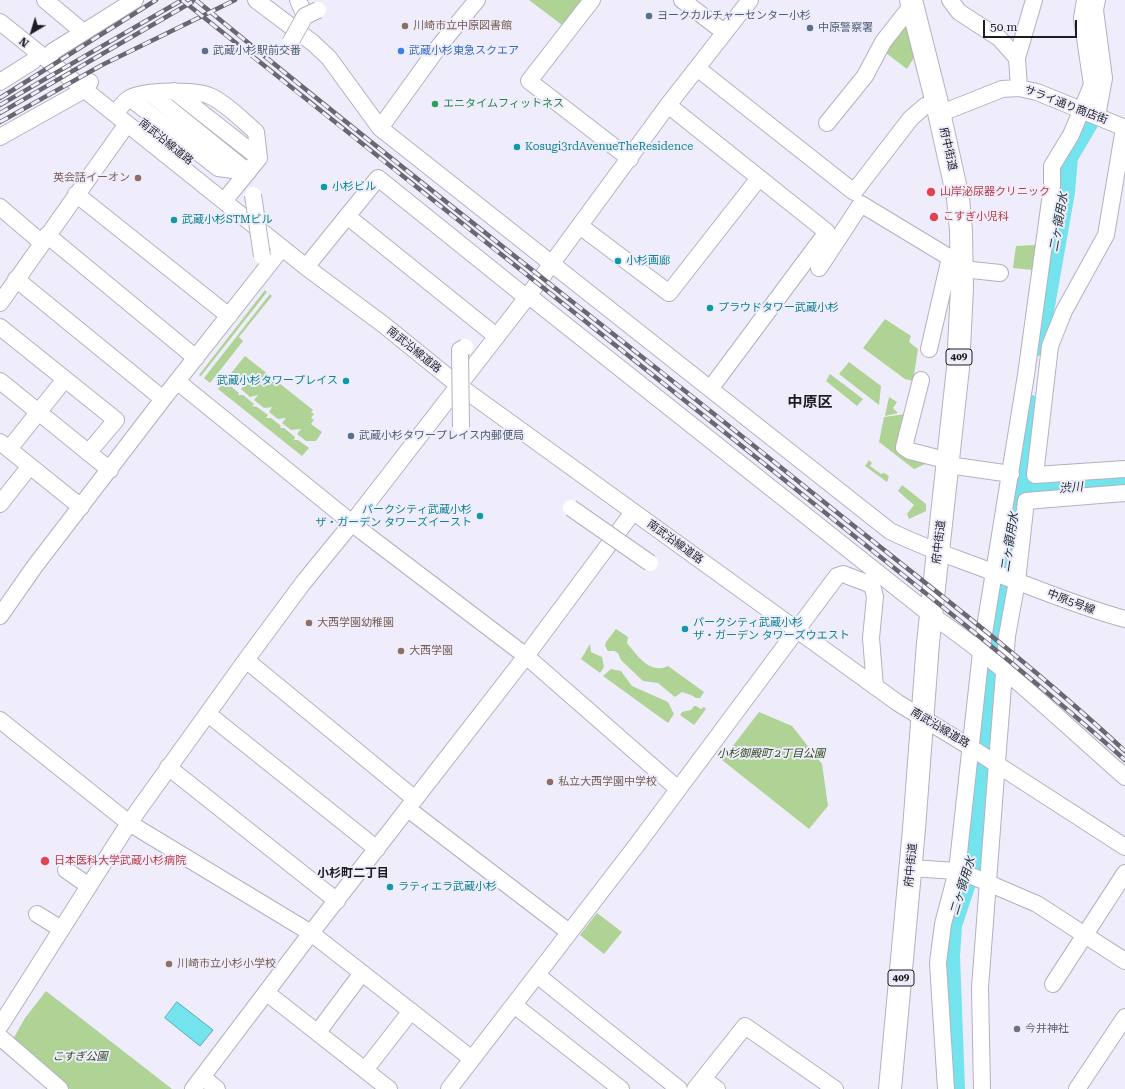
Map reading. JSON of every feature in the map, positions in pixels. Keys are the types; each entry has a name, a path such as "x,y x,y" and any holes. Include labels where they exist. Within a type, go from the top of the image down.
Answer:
{"highway":[{"name":"府中街道","path":"890,1089 931,616 949,463 961,328 958,198 932,110 912,2"}],"street":[{"path":"45,0 82,31"},
{"name":"中原5号線","path":"256,0 313,43 329,58 380,128 890,531 938,553 993,572 1096,612 1125,619"},
{"path":"290,43 312,13 298,0"},
{"path":"380,128 440,45 477,0"},
{"path":"592,0 529,81 630,159"},
{"path":"682,0 724,32"},
{"path":"0,1026 129,823 246,660 303,583 352,523 528,296 668,106 750,0"},
{"path":"950,0 959,12 999,38 1018,58"},
{"path":"1019,88 1018,58 1034,0"},
{"path":"1085,0 1082,18 1095,60"},
{"path":"982,1089 980,988 970,876 972,748 993,572 1032,332 1052,186 1052,166 1071,135 1089,113 1095,60 1097,0"},
{"path":"0,82 45,52 82,31 126,2"},
{"path":"827,122 865,76 883,42 912,2"},
{"name":"南武沿線道路","path":"0,10 45,52 87,86 123,110 227,197 458,385 875,687 994,762"},
{"name":"南武沿線道路","path":"0,22 45,52"},
{"path":"697,68 854,192 911,118 932,110"},
{"path":"0,137 87,86"},
{"name":"サライ通り商店街","path":"932,110 1002,89 1019,88 1037,92 1124,128"},
{"path":"0,303 9,280 44,239 76,194 123,110 151,94 174,91 259,158 227,197"},
{"path":"151,94 248,172"},
{"path":"668,106 827,232 716,381"},
{"path":"123,110 218,168 248,172"},
{"path":"1124,128 1106,235 1064,311 1050,346 1035,475 1125,469"},
{"path":"309,264 378,178 521,293 528,296 931,616 955,632 1001,668 1125,777"},
{"path":"580,226 669,293 759,178"},
{"path":"76,194 229,316"},
{"path":"253,195 262,256"},
{"name":"南武沿線道路","path":"227,197 282,248 309,264"},
{"path":"819,268 860,204 959,259 1000,273"},
{"path":"0,207 44,239 196,358"},
{"path":"347,216 496,336"},
{"path":"0,616 163,399 178,382 282,248"},
{"path":"929,349 949,262 959,259"},
{"path":"9,280 163,399"},
{"path":"0,327 116,420 88,453"},
{"path":"1032,332 1050,346"},
{"path":"459,352 463,418"},
{"path":"65,379 38,412 4,446 81,507"},
{"path":"921,380 904,446 910,451 949,463 1010,474"},
{"path":"0,381 110,470"},
{"path":"178,382 352,523 526,656 678,789"},
{"path":"0,504 30,466"},
{"path":"946,1089 938,963 943,924 970,876 994,762 1001,668 1017,581 1026,501 1125,493"},
{"path":"571,508 650,563"},
{"path":"217,1089 198,1083 311,933 526,656 633,512"},
{"path":"449,1089 678,789 837,576 843,574 874,587 871,638 875,687"},
{"path":"246,660 411,804 569,932"},
{"path":"208,714 377,849"},
{"path":"0,720 129,823 311,933 472,1059"},
{"path":"994,762 1125,847"},
{"path":"168,767 337,901"},
{"path":"910,868 970,876 1037,904 1125,960"},
{"path":"66,870 89,886"},
{"path":"1053,984 1084,934 1125,873"},
{"path":"37,914 61,929"},
{"path":"318,1032 362,973"},
{"path":"537,975 679,1089"},
{"path":"267,993 389,1089"},
{"path":"514,1005 621,1089"},
{"path":"365,1070 410,1011"},
{"path":"1078,1089 1125,1017"},
{"path":"716,1089 699,1084 745,1026 835,1089"},
{"path":"0,1037 60,1089"}],"green space":[{"path":"529,0 582,0 562,25"},
{"path":"908,24 915,56 907,69 886,53 896,32"},
{"path":"1036,245 1033,270 1013,268 1016,246"},
{"path":"265,290 267,292 201,376 199,375"},
{"path":"270,294 272,296 239,337 243,341 210,383 204,378"},
{"path":"885,319 911,336 909,342 918,349 913,381 905,379 863,348"},
{"path":"245,356 313,410 311,412 314,414 311,418 314,420 311,424 322,432 316,441 306,441 297,434 301,429 291,430 282,423 286,418 278,419 269,412 272,407 264,408 254,400 258,395 250,397 241,389 245,384 235,385 227,378"},
{"path":"849,362 881,386 879,405 839,374"},
{"path":"830,374 863,399 857,406 826,381"},
{"path":"222,384 228,384 239,393 238,395 243,395 254,404 252,406 257,407 268,415 266,418 271,418 281,426 280,428 284,428 295,437 294,440 298,440 309,448 302,456 218,389"},
{"path":"889,397 897,402 893,408 898,413 885,416"},
{"path":"906,414 898,448 930,462 914,469 879,442 884,417"},
{"path":"869,460 872,463 870,466 881,474 884,473 889,476 887,482 865,466"},
{"path":"902,485 926,504 926,511 909,519 907,514 914,505 898,491"},
{"path":"616,629 628,637 627,643 644,662 655,668 668,666 704,692 700,698 696,698 682,692 675,697 658,683 643,681 621,660 618,653 608,651 605,646 606,642"},
{"path":"590,644 591,652 602,657 604,667 600,673 581,659"},
{"path":"611,669 621,671 632,686 668,702 674,714 668,723 603,676"},
{"path":"694,706 701,709 704,707 706,709 694,725 680,715 682,712 691,710"},
{"name":"小杉御殿町 2丁目公園","path":"759,712 792,726 822,764 828,806 809,829 722,760"},
{"path":"597,913 622,932 604,954 580,935"},
{"name":"こすぎ公園","path":"46,991 172,1089 70,1089 12,1041 25,1018"}],"water":[{"path":"177,1002 213,1030 200,1046 165,1018"}],"waterway":[{"name":"二ヶ領用水","path":"1037,345 1064,192 1067,157 1093,111 1096,93"},
{"name":"二ヶ領用水","path":"954,1089 949,956 951,925 973,859 975,813 991,660 1017,493 1028,405"},
{"name":"渋川","path":"1017,493 1125,483"}],"railway":[{"path":"0,98 156,0"},
{"path":"182,0 955,617 1125,760"},
{"path":"0,105 182,0"},
{"path":"196,0 352,127 977,624 1052,686 1125,751"},
{"path":"0,122 102,65 235,0"},
{"path":"0,113 192,2"}],"place":[{"name":"ヨークカルチャーセンター小杉","path":"649,16"},
{"name":"川崎市立中原図書館","path":"405,26"},
{"name":"中原警察署","path":"810,28"},
{"name":"武蔵小杉駅前交番","path":"205,51"},
{"name":"武蔵小杉東急スクエア","path":"401,51"},
{"name":"エニタイムフィットネス","path":"435,104"},
{"name":"Kosugi3rdAvenueTheResidence","path":"517,147"},
{"name":"英会話イーオン","path":"138,178"},
{"name":"小杉ビル","path":"324,187"},
{"name":"山岸泌尿器クリニック","path":"931,192"},
{"name":"こすぎ小児科","path":"934,217"},
{"name":"武蔵小杉STMビル","path":"174,220"},
{"name":"小杉画廊","path":"618,261"},
{"name":"プラウドタワー武蔵小杉","path":"710,308"},
{"name":"武蔵小杉タワープレイス","path":"346,381"},
{"name":"武蔵小杉タワープレイス内郵便局","path":"351,436"},
{"name":"パークシティ武蔵小杉 ザ・ガーデン タワーズイースト","path":"480,516"},
{"name":"大西学園幼稚園","path":"309,623"},
{"name":"パークシティ武蔵小杉 ザ・ガーデン タワーズウエスト","path":"685,629"},
{"name":"大西学園","path":"401,651"},
{"name":"私立大西学園中学校","path":"550,782"},
{"name":"日本医科大学武蔵小杉病院","path":"45,861"},
{"name":"ラティエラ武蔵小杉","path":"390,887"},
{"name":"川崎市立小杉小学校","path":"169,964"},
{"name":"今井神社","path":"1017,1029"}],"district":[{"name":"中原区","path":"810,403"},
{"name":"小杉町二丁目","path":"353,873"}]}
